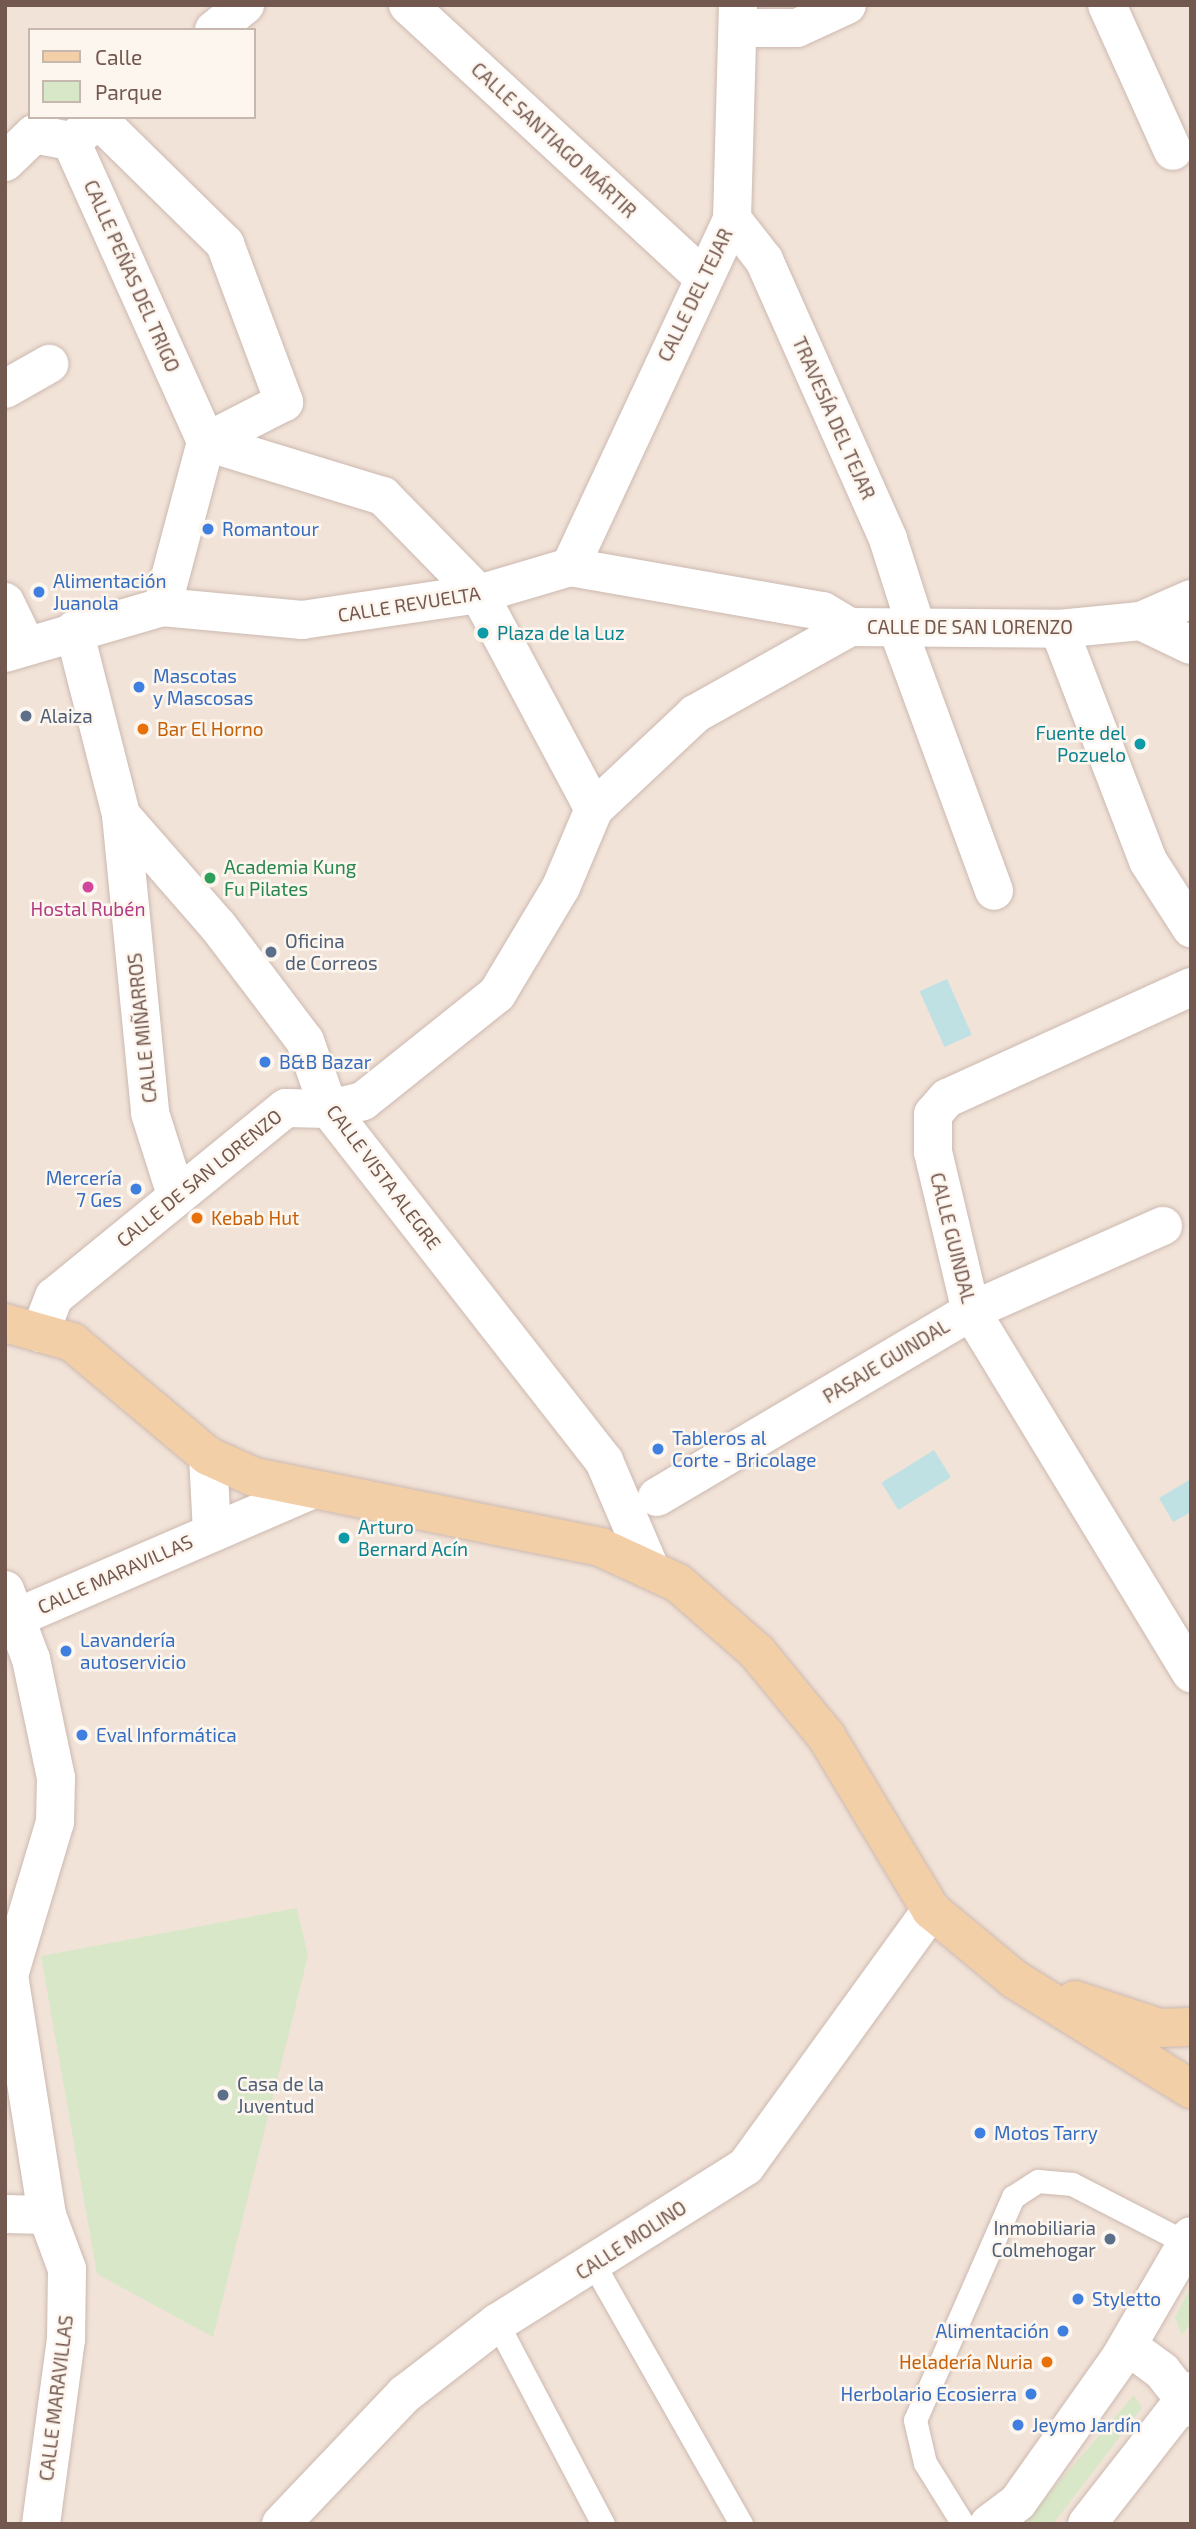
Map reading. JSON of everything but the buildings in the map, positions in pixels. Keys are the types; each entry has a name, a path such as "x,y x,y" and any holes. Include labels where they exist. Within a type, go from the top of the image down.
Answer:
{"main road":[{"path":"23,1328 72,1342 99,1360 208,1456 307,1492 575,1541 649,1566 718,1615 809,1715 931,1910 1014,1979 1191,2089"},
{"path":"1014,1979 1159,2028 1191,2027"}],"street":[{"path":"216,28 245,5"},
{"name":"CALLE SANTIAGO MÁRTIR","path":"408,5 701,275"},
{"path":"739,17 797,28 848,5"},
{"path":"1107,5 1173,151"},
{"name":"CALLE DEL TEJAR","path":"570,567 701,275 733,219 739,17"},
{"path":"5,162 34,134 91,126 225,244 284,402 206,442 163,607"},
{"name":"CALLE PEÑAS DEL TRIGO","path":"91,126 206,442"},
{"name":"TRAVESÍA DEL TEJAR","path":"733,219 764,260 888,539 906,627 994,891"},
{"path":"5,389 49,364"},
{"path":"206,442 383,496 479,594 594,809"},
{"name":"CALLE REVUELTA","path":"16,649 163,607 302,620 479,594 570,567 823,611 850,627"},
{"name":"CALLE DE SAN LORENZO","path":"23,1328 54,1297 286,1108 329,1110 363,1101 497,994 561,887 594,809 695,714 850,627 1059,629 1141,621 1191,599"},
{"path":"5,602 16,649"},
{"path":"1141,621 1191,645"},
{"path":"1059,629 1148,861 1191,929"},
{"name":"CALLE VISTA ALEGRE","path":"74,631 121,815 218,926 305,1041 329,1110 604,1461 649,1566"},
{"name":"CALLE MIÑARROS","path":"121,815 150,1113 176,1195"},
{"name":"CALLE GUINDAL","path":"1191,987 947,1098 933,1114 933,1152 971,1311 1191,1674"},
{"name":"PASAJE GUINDAL","path":"657,1497 971,1311 1163,1226"},
{"name":"CALLE MARAVILLAS","path":"208,1456 212,1532"},
{"name":"CALLE MARAVILLAS","path":"41,2524 66,2339 67,2269 47,2214 9,1975 55,1822 56,1779 12,1603 212,1532 307,1492"},
{"name":"CALLE MOLINO","path":"281,2524 405,2394 498,2323 594,2265 746,2166 931,1910"},
{"path":"5,2214 47,2214"},
{"path":"989,2524 1017,2502 1128,2346 1189,2240"},
{"path":"1087,2524 1189,2400 1128,2346"}],"lane":[{"path":"962,2524 925,2463 915,2420 1013,2197 1038,2181 1072,2185 1189,2240"},
{"path":"594,2265 741,2524"},
{"path":"498,2323 603,2524"}],"shaded area":[{"path":"5,5 1191,5 1191,2524 5,2524"}],"green space":[{"path":"297,1908 308,1956 213,2337 97,2274 41,1956"},
{"path":"1191,2286 1191,2323 1182,2335 1175,2317"},
{"path":"1134,2395 1142,2408 1053,2524 1023,2524"}],"water":[{"path":"947,979 972,1035 944,1047 920,991"},
{"path":"934,1450 951,1477 898,1510 881,1483"},
{"path":"1191,1479 1191,1512 1173,1522 1159,1498"}],"place":[{"name":"Romantour","path":"208,529"},
{"name":"Alimentación Juanola","path":"39,592"},
{"name":"Plaza de la Luz","path":"483,633"},
{"name":"Mascotas y Mascosas","path":"139,687"},
{"name":"Alaiza","path":"26,716"},
{"name":"Bar El Horno","path":"143,729"},
{"name":"Fuente del Pozuelo","path":"1140,744"},
{"name":"Academia Kung Fu Pilates","path":"210,878"},
{"name":"Hostal Rubén","path":"88,887"},
{"name":"Oficina de Correos","path":"271,952"},
{"name":"B&B Bazar","path":"265,1062"},
{"name":"Mercería 7 Ges","path":"136,1189"},
{"name":"Kebab Hut","path":"197,1218"},
{"name":"Tableros al Corte - Bricolage","path":"658,1449"},
{"name":"Arturo Bernard Acín","path":"344,1538"},
{"name":"Lavandería autoservicio","path":"66,1651"},
{"name":"Eval Informática","path":"82,1735"},
{"name":"Casa de la Juventud","path":"223,2095"},
{"name":"Motos Tarry","path":"980,2133"},
{"name":"Inmobiliaria Colmehogar","path":"1110,2239"},
{"name":"Styletto","path":"1078,2299"},
{"name":"Alimentación","path":"1063,2331"},
{"name":"Heladería Nuria","path":"1047,2362"},
{"name":"Herbolario Ecosierra","path":"1031,2394"},
{"name":"Jeymo Jardín","path":"1018,2425"}]}
